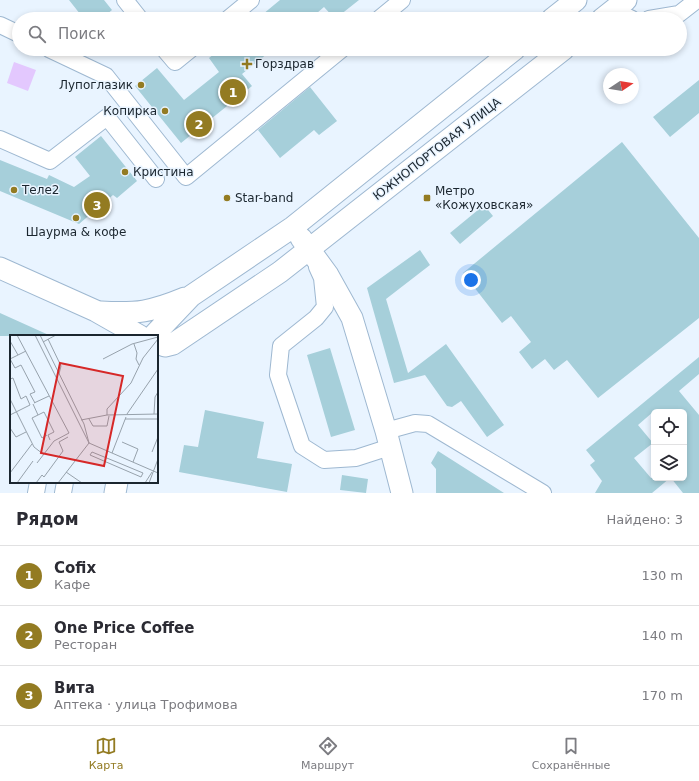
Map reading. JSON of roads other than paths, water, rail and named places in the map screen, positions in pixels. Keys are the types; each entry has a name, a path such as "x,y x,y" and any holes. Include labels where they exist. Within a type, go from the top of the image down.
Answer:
{"main road":[{"path":"561,12 576,0"},
{"path":"154,335 191,296 292,227 506,56"},
{"name":"ЮЖНОПОРТОВАЯ УЛИЦА","path":"158,343 165,346 173,344 280,272 555,56"},
{"path":"292,227 328,275 352,318 388,439 402,493"},
{"path":"0,268 96,311 138,335"},
{"path":"96,311 141,312 158,309 191,296"},
{"path":"115,493 117,483"}],"street":[{"path":"125,0 134,12"},
{"path":"236,12 251,0"},
{"path":"387,12 402,0"},
{"path":"681,12 696,0"},
{"path":"0,25 12,31"},
{"path":"64,56 106,76 186,177 333,56"},
{"path":"170,56 175,62 182,56"},
{"path":"0,139 50,161 107,117 156,179"},
{"path":"310,249 322,278 325,306 316,318 281,346 278,375 302,446 324,460 356,458 415,423 428,424 543,493"},
{"path":"36,493 38,483"},
{"path":"63,493 65,483"}],"place":[{"name":"Горздрав","path":"247,64"},
{"name":"Лупоглазик","path":"141,85"},
{"name":"Cofix","path":"233,92"},
{"name":"Копирка","path":"165,111"},
{"name":"One Price Coffee","path":"199,124"},
{"name":"Кристина","path":"125,172"},
{"name":"Теле2","path":"14,190"},
{"name":"Star-band","path":"227,198"},
{"name":"Метро «Кожуховская»","path":"427,198"},
{"name":"Вита","path":"97,205"},
{"name":"Шаурма & кофе","path":"76,218"}]}
